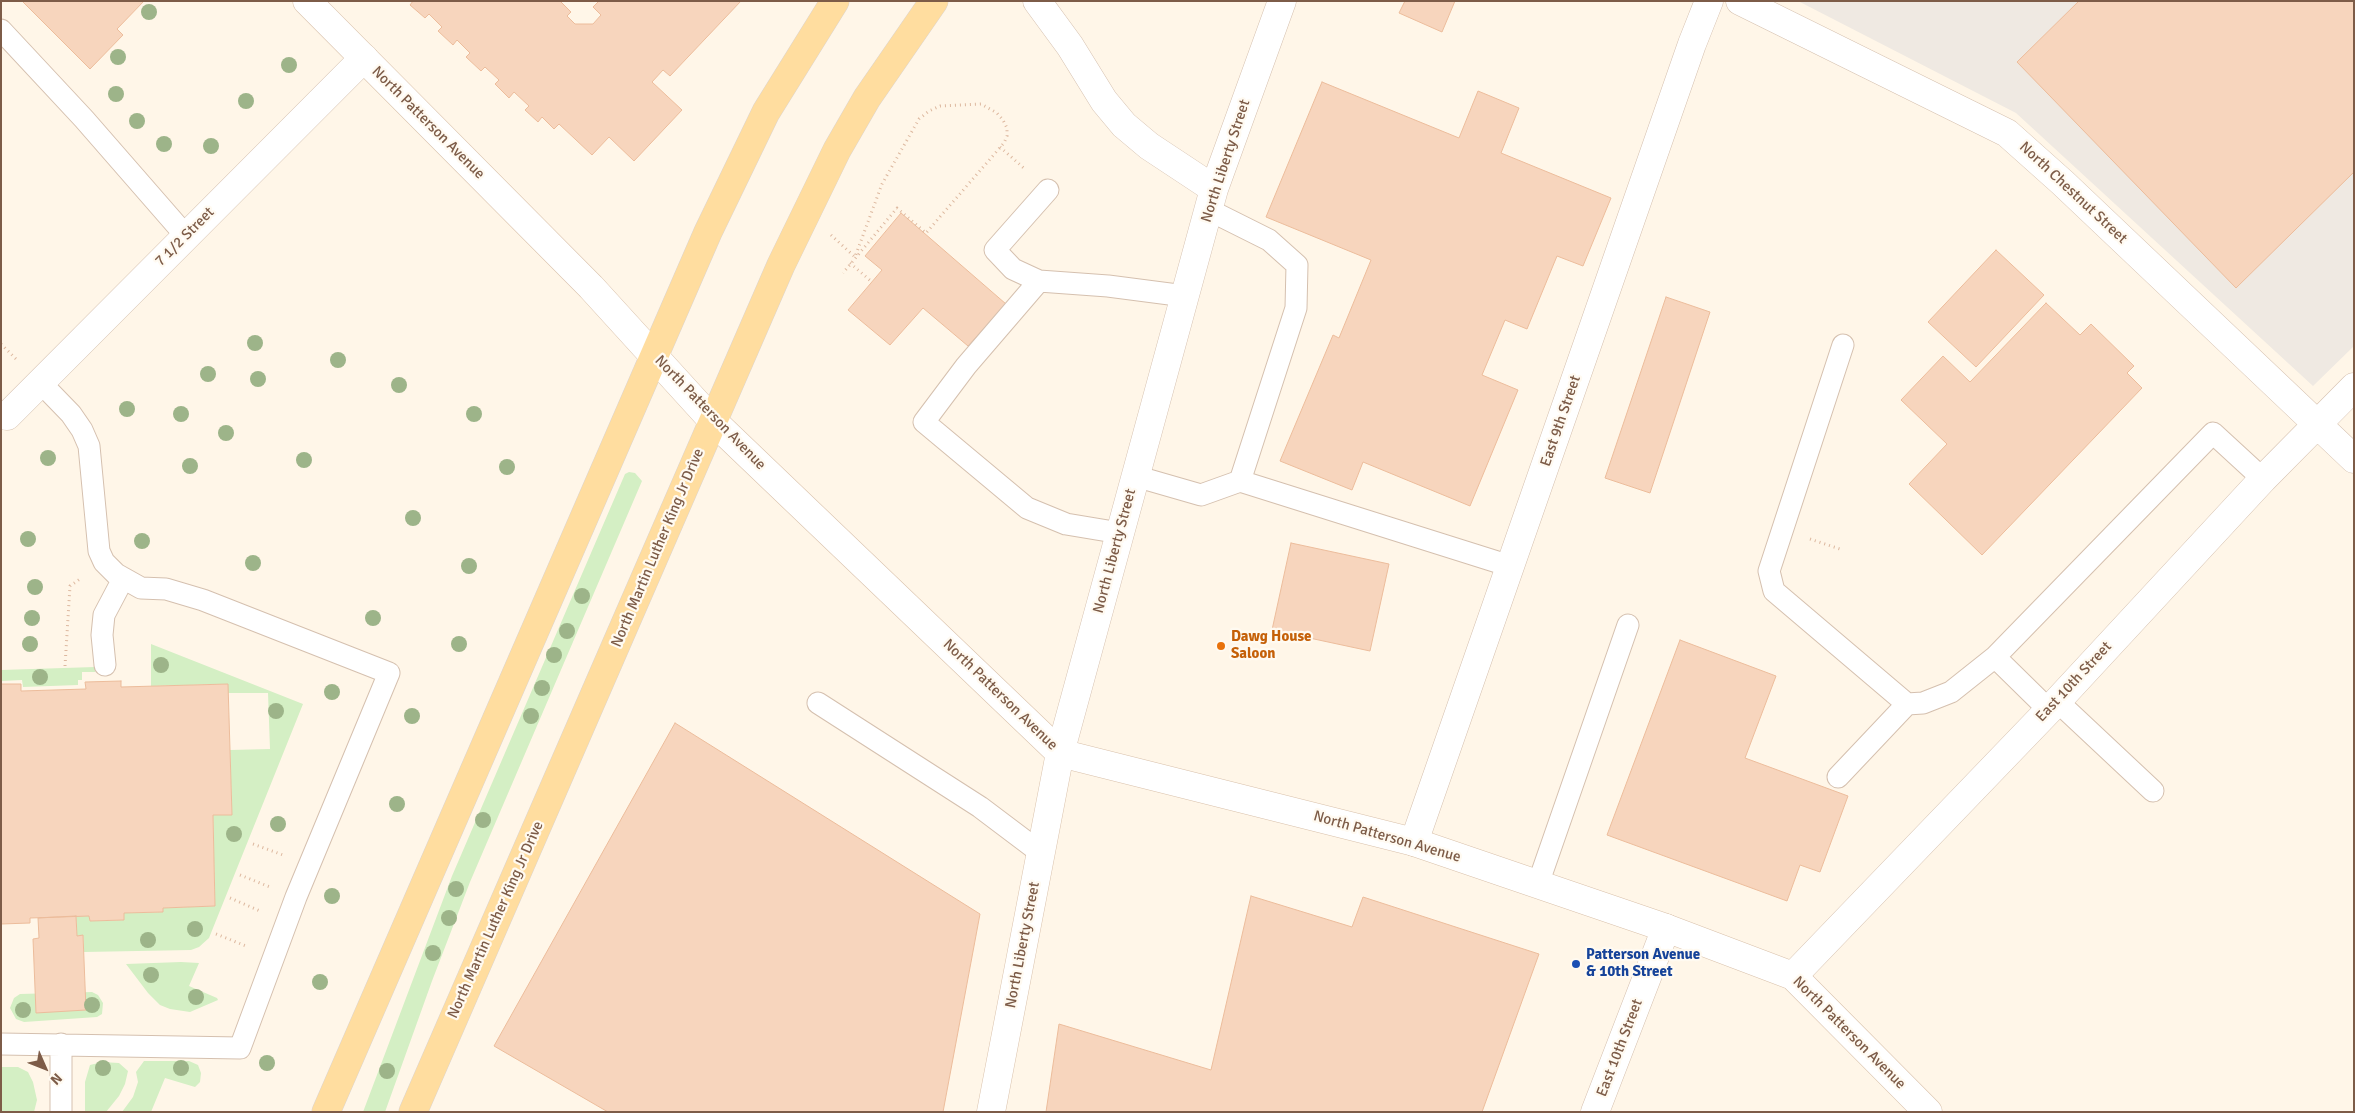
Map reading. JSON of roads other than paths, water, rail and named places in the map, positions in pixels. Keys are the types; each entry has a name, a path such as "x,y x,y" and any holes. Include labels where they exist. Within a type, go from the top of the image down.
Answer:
{"main road":[{"path":"326,1112 708,232 766,112 835,1"},
{"name":"North Martin Luther King Jr Drive","path":"413,1112 781,265 836,150 878,82 934,1"}],"street":[{"name":"North Patterson Avenue","path":"307,1 591,287 713,421 1060,753 1414,842 1666,928 1793,976 1928,1112"},
{"path":"1037,1 1070,46 1104,100 1124,125 1212,200"},
{"name":"North Liberty Street","path":"992,1112 1060,753 1212,200 1282,1"},
{"name":"East 9th Street","path":"1414,842 1688,53 1709,1"},
{"name":"North Chestnut Street","path":"1740,1 2007,133 2063,183 2354,459"},
{"name":"7 1/2 Street","path":"7,416 364,58"},
{"name":"East 10th Street","path":"1793,976 2053,705 2263,479 2354,388"},
{"name":"East 10th Street","path":"1595,1112 1666,928"}],"lane":[{"path":"1,30 84,119 186,236"},
{"path":"1048,190 995,250 1013,269 1040,281 1108,286 1185,296"},
{"path":"1212,200 1269,240 1297,265 1296,308 1240,481"},
{"path":"1040,281 966,366 924,422 1027,508 1066,524 1120,533"},
{"path":"1843,345 1769,571 1774,591 1907,704"},
{"path":"1,1044 240,1048 296,898 389,673 203,600 166,589 141,588 123,579 104,562 99,551 90,446 71,414 40,382"},
{"path":"1838,777 1907,704 1923,703 1951,692 1995,657 2213,433 2263,479"},
{"path":"1135,476 1201,495 1240,481 1510,566"},
{"path":"105,666 102,635 104,615 123,579"},
{"path":"1538,884 1628,625"},
{"path":"1995,657 2153,791"},
{"path":"818,703 980,808 1041,853"},
{"path":"61,1044 61,1112"}],"place":[{"name":"Dawg House Saloon","path":"1221,646"},
{"name":"Patterson Avenue & 10th Street","path":"1576,964"}]}
